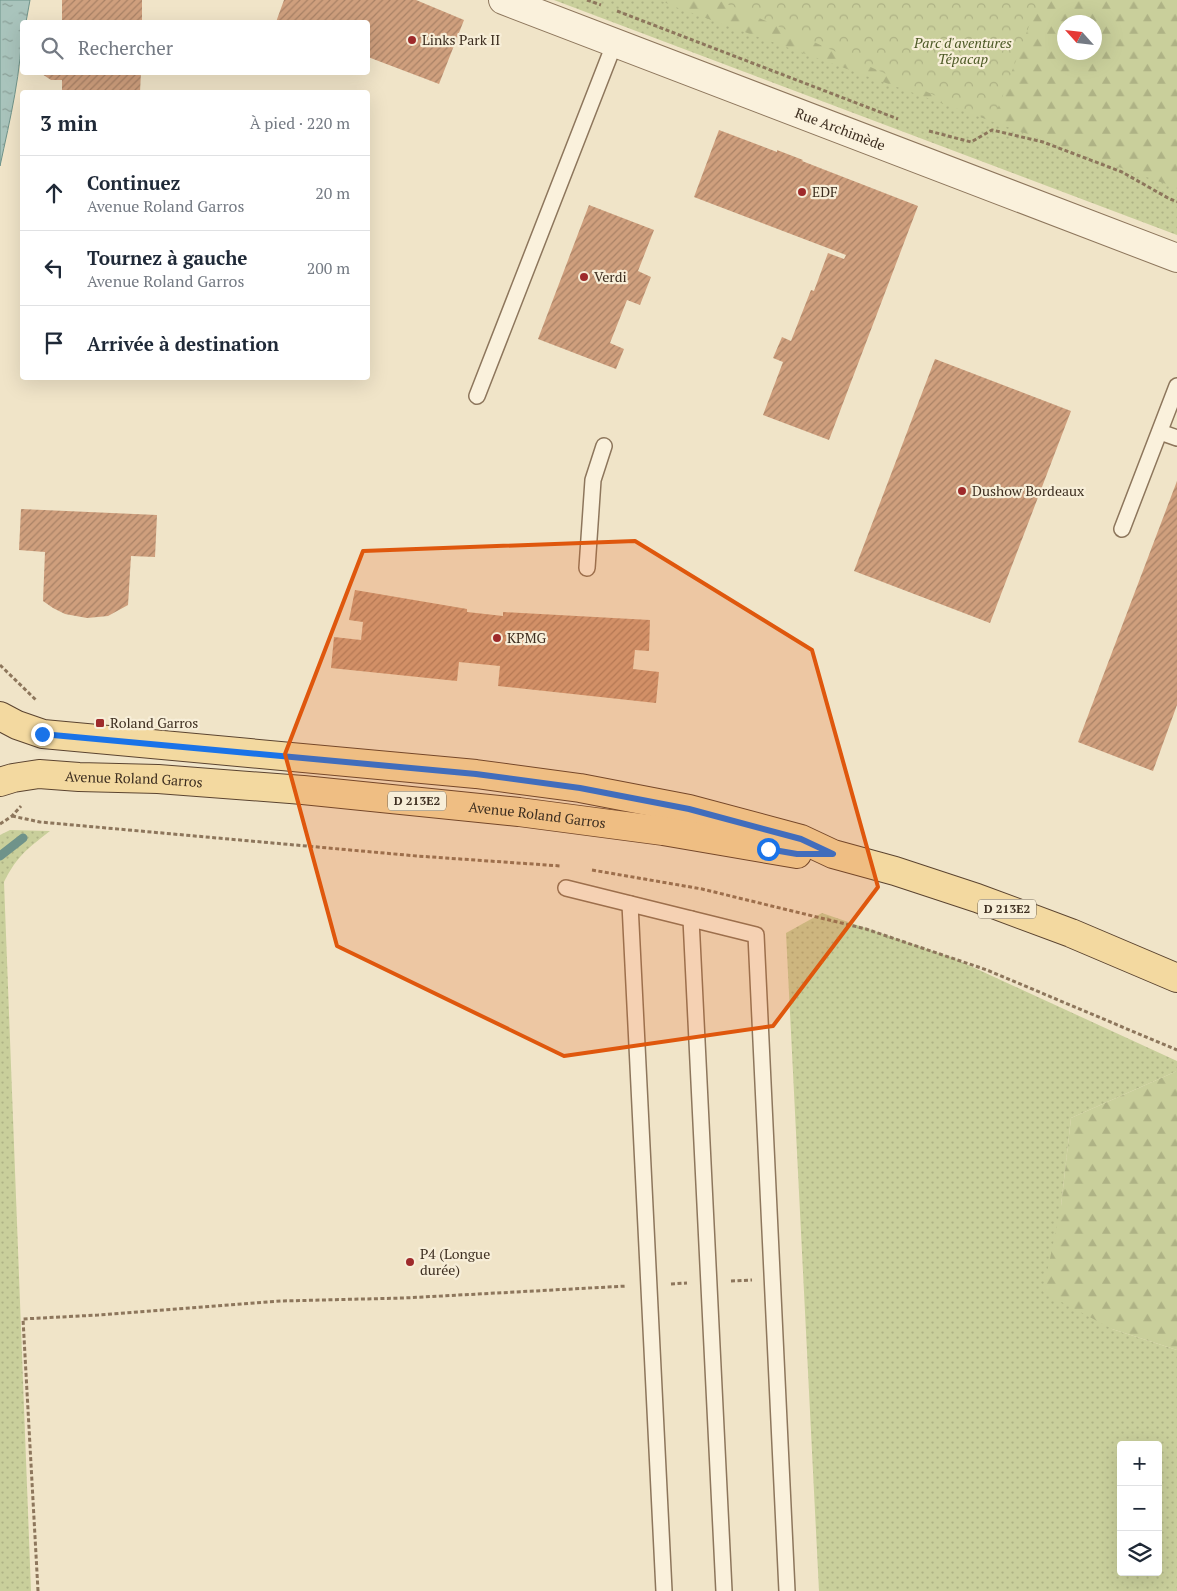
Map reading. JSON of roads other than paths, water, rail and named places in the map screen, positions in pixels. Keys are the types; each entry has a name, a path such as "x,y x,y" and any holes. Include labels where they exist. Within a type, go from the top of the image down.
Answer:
{"main road":[{"name":"Avenue Roland Garros","path":"0,716 17,725 42,734 476,774 580,788 689,809 801,839 833,854 895,871 977,898 1071,933 1177,978"},
{"name":"Avenue Roland Garros","path":"0,782 39,774 158,779 302,790 519,812 663,831 797,854 833,854"}],"street":[{"name":"Rue Archimède","path":"503,0 1177,258"}],"lane":[{"path":"477,396 615,42"},
{"path":"1122,529 1177,386"},
{"path":"1160,432 1177,438"},
{"path":"587,568 593,480 604,446"},
{"path":"566,888 756,935 787,1591"},
{"path":"630,904 664,1591"},
{"path":"691,919 724,1591"}],"water":[{"path":"0,0 30,0 26,20 20,20 18,77 0,166"}],"waterway":[{"path":"0,856 23,838"}],"place":[{"name":"Links Park II","path":"412,40"},
{"name":"EDF","path":"802,192"},
{"name":"Verdi","path":"584,277"},
{"name":"Dushow Bordeaux","path":"962,491"},
{"name":"KPMG","path":"497,638"},
{"name":"Roland Garros","path":"100,723"},
{"name":"P4 (Longue durée)","path":"410,1262"}],"park label":[{"name":"Parc d'aventures Tépacap","path":"963,52"}]}
